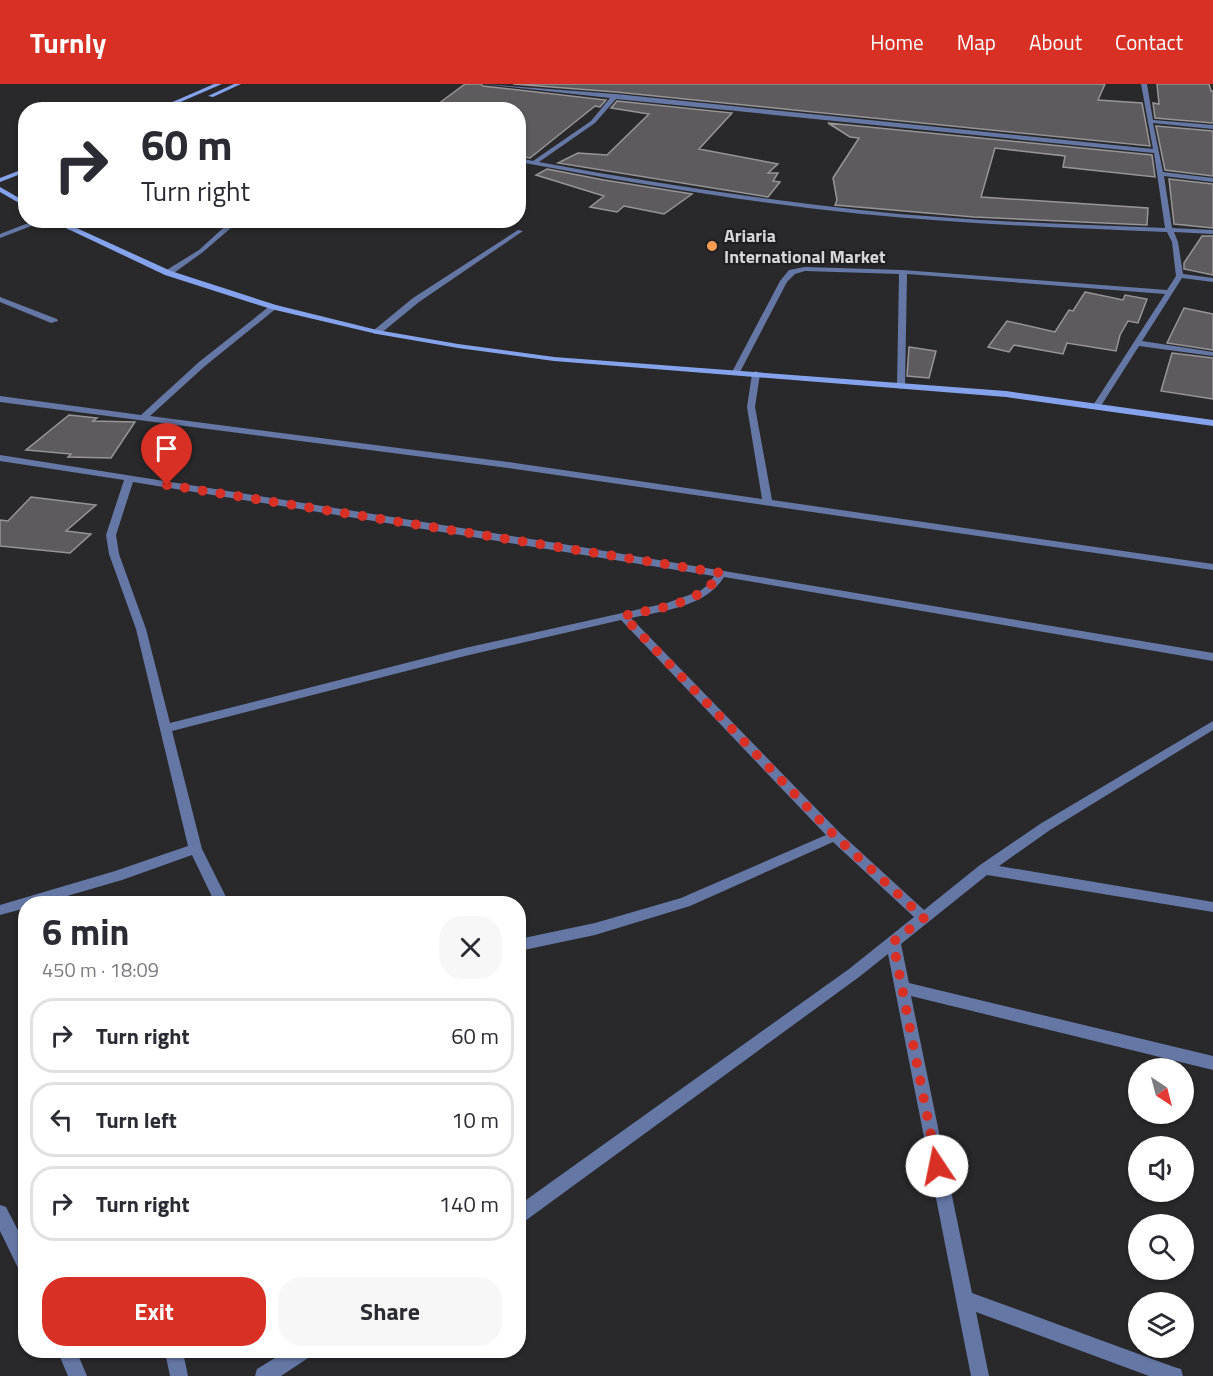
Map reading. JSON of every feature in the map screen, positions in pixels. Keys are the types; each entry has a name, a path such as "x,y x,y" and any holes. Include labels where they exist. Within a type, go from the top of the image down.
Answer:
{"main road":[{"path":"175,102 219,84"},
{"path":"195,102 238,84"},
{"path":"0,180 18,173"},
{"path":"0,189 18,200"},
{"path":"69,229 168,273 274,307 377,332 458,346 554,359 1006,394 1213,423"}],"street":[{"path":"486,84 1157,151"},
{"path":"1096,407 1180,276 1175,242 1168,228 1157,151 1144,84"},
{"path":"534,163 600,116 604,105 616,96"},
{"path":"1150,121 1213,127"},
{"path":"526,161 646,184 861,213 1024,224 1168,228 1213,232"},
{"path":"1160,174 1213,180"},
{"path":"0,236 22,228"},
{"path":"168,273 201,251 228,228"},
{"path":"377,332 416,300 520,231"},
{"path":"736,372 784,281 792,272 815,268 903,272 1168,292"},
{"path":"901,386 903,272"},
{"path":"1180,276 1213,280"},
{"path":"0,299 54,321"},
{"path":"143,418 202,364 274,307"},
{"path":"1137,343 1213,354"},
{"path":"756,374 751,407 768,504"},
{"path":"0,399 515,466 1213,567"},
{"path":"0,458 721,573 1213,657"},
{"path":"129,479 111,535 114,554 141,629 195,849 218,896"},
{"path":"167,728 465,652 693,598 712,586 721,573"},
{"path":"623,616 835,836 924,918"},
{"path":"526,1210 854,973 985,869 1045,827 1213,725"},
{"path":"526,943 607,926 685,902 835,836"},
{"path":"48,896 117,876 195,849"},
{"path":"985,869 1213,907"},
{"path":"0,910 18,905"},
{"path":"893,942 980,1376"},
{"path":"902,988 1213,1063"},
{"path":"0,1213 18,1250"},
{"path":"964,1299 1174,1376"},
{"path":"70,1358 78,1376"},
{"path":"175,1358 179,1376"},
{"path":"264,1376 292,1358"}],"building":[{"path":"465,84 481,84 606,100 600,107 595,106 530,158 526,157 526,102 441,102"},
{"path":"513,84 1105,84 1098,100 1142,103 1150,146 616,92"},
{"path":"1157,84 1209,84 1213,91 1213,123 1155,118 1153,103 1159,104"},
{"path":"617,101 732,113 699,149 778,164 768,173 778,173 773,181 780,182 768,197 558,163 578,153 607,155 649,114 611,108"},
{"path":"828,123 1152,155 1155,177 1063,167 1065,156 995,148 981,197 1148,208 1147,225 974,217 835,205 837,200 833,178 859,138 850,137"},
{"path":"1156,126 1213,131 1213,176 1165,170"},
{"path":"547,169 692,194 664,214 624,206 617,212 590,207 604,196 536,175"},
{"path":"1169,179 1213,184 1213,228 1174,224"},
{"path":"1202,236 1213,236 1213,275 1184,269 1184,263"},
{"path":"1085,292 1123,300 1125,295 1147,299 1138,323 1128,321 1120,335 1116,351 1067,343 1063,354 1014,345 1009,352 988,347 1007,321 1055,332 1069,310 1073,311"},
{"path":"1184,308 1213,314 1213,350 1167,343"},
{"path":"909,347 936,351 929,378 907,376"},
{"path":"1172,353 1213,358 1213,399 1161,391"},
{"path":"69,415 97,418 93,421 135,422 111,458 68,457 71,454 26,450"},
{"path":"31,497 96,505 66,531 91,534 70,553 0,546 0,520 8,521"}],"place":[{"name":"Ariaria International Market","path":"712,246"}],"route":[{"path":"167,485 721,573 712,586 693,598 670,606 623,616 835,836 924,918 893,942 937,1166"}]}
